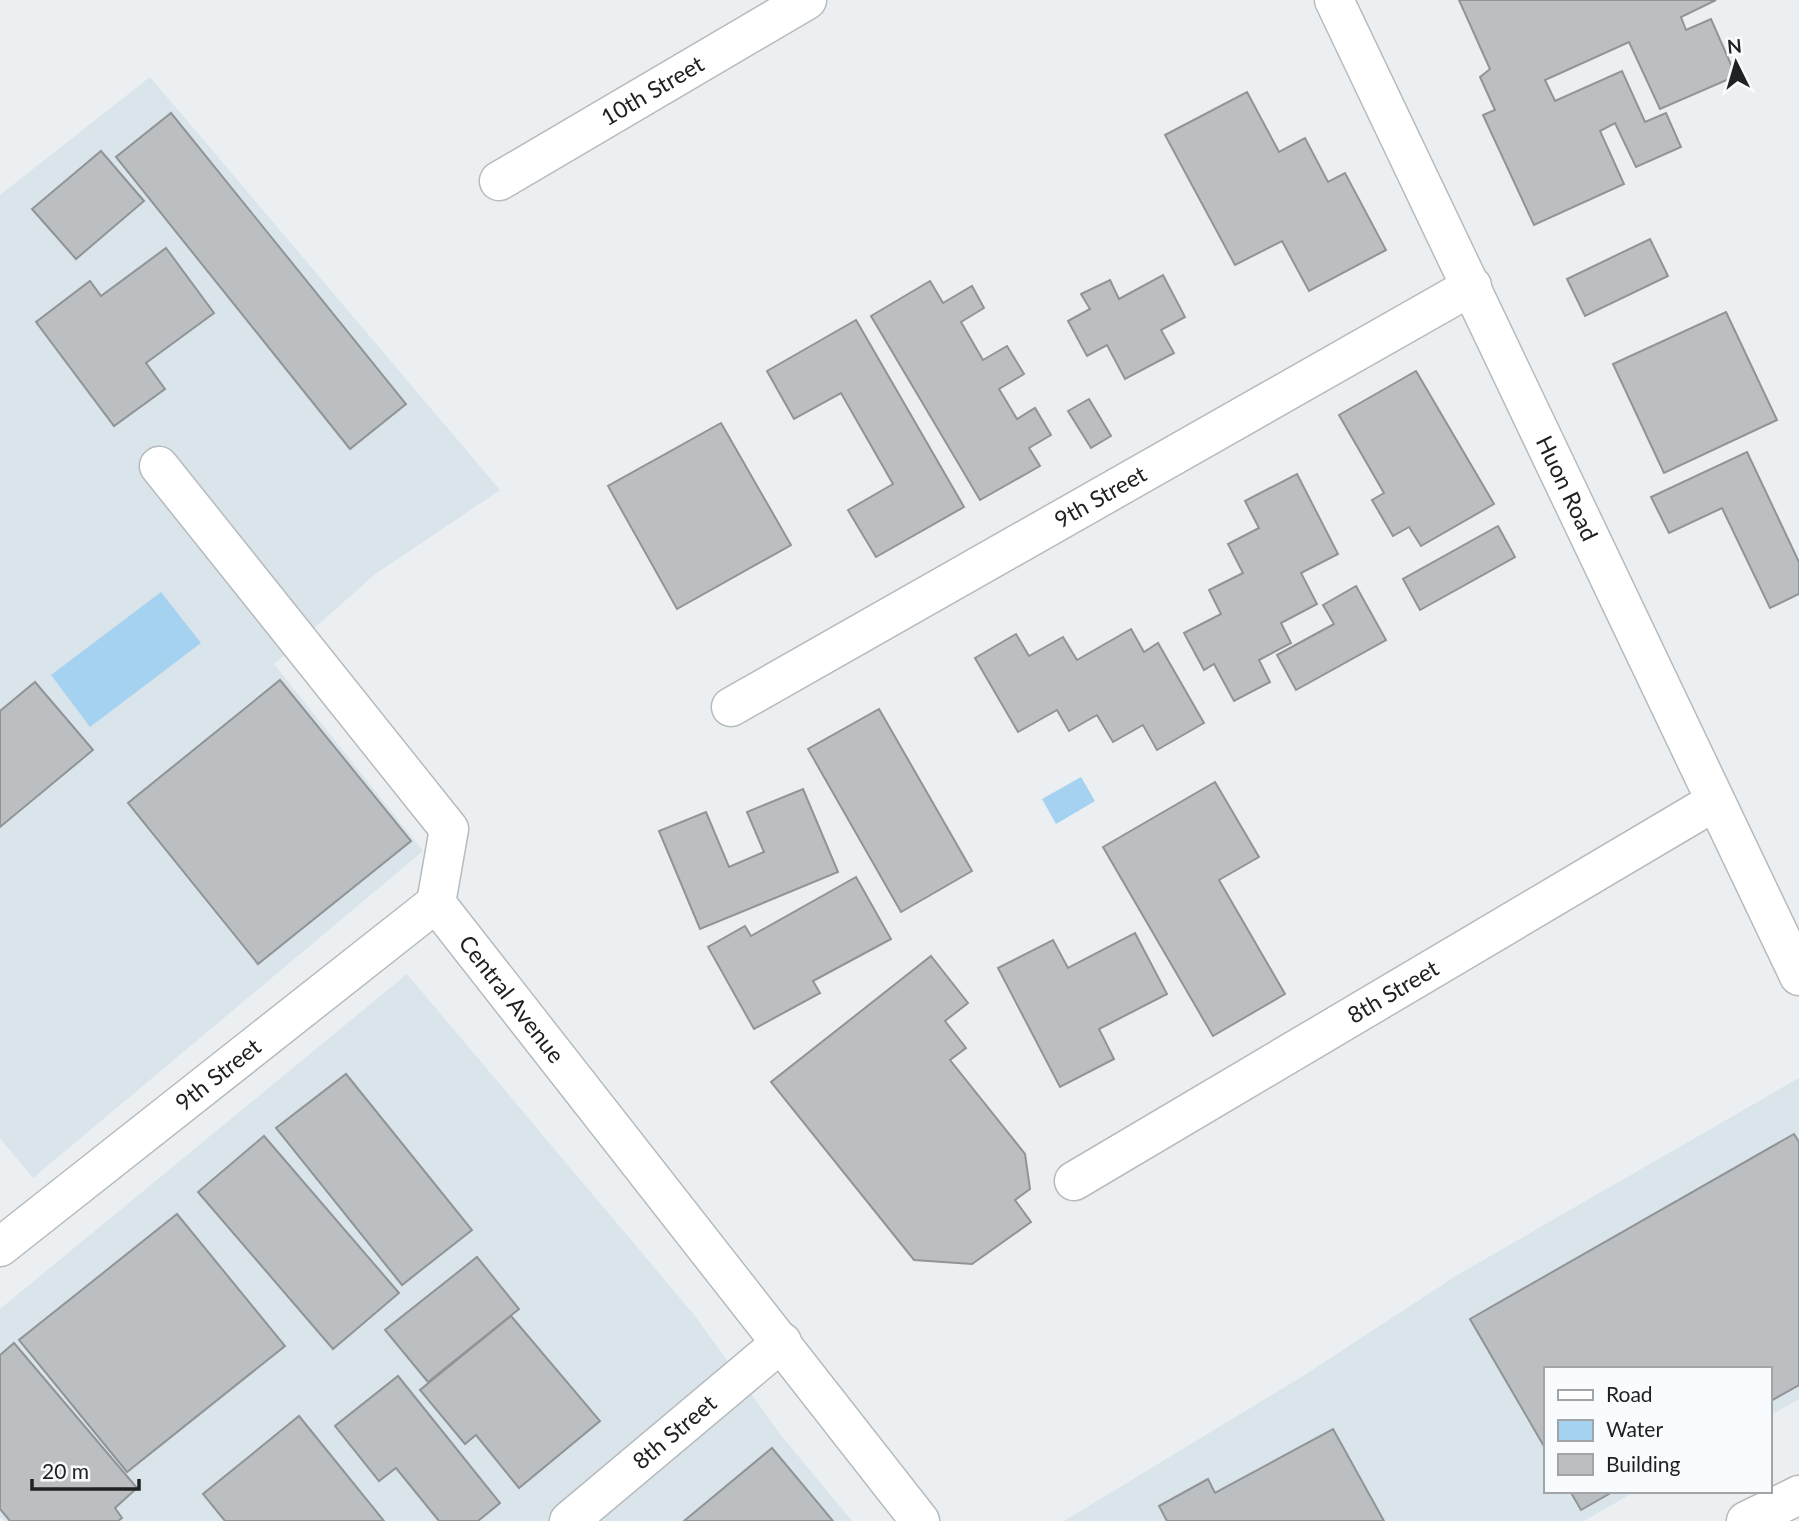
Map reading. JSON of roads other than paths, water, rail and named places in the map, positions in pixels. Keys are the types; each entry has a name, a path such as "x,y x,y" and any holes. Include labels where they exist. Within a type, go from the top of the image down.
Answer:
{"street":[{"name":"10th Street","path":"499,181 807,0"},
{"name":"Huon Road","path":"1334,0 1799,976"},
{"name":"9th Street","path":"731,707 1472,286"},
{"path":"159,466 449,829 436,903"},
{"name":"8th Street","path":"1074,1181 1714,802"},
{"name":"9th Street","path":"0,1247 436,903"},
{"name":"Central Avenue","path":"436,903 782,1342 919,1521"},
{"name":"8th Street","path":"569,1521 782,1342"},
{"path":"1771,1488 1799,1465"},
{"path":"1730,1521 1764,1493"},
{"path":"1746,1521 1799,1495"}],"water":[{"path":"161,592 201,643 90,727 51,675"},
{"path":"1081,777 1095,801 1056,824 1042,799"}]}
